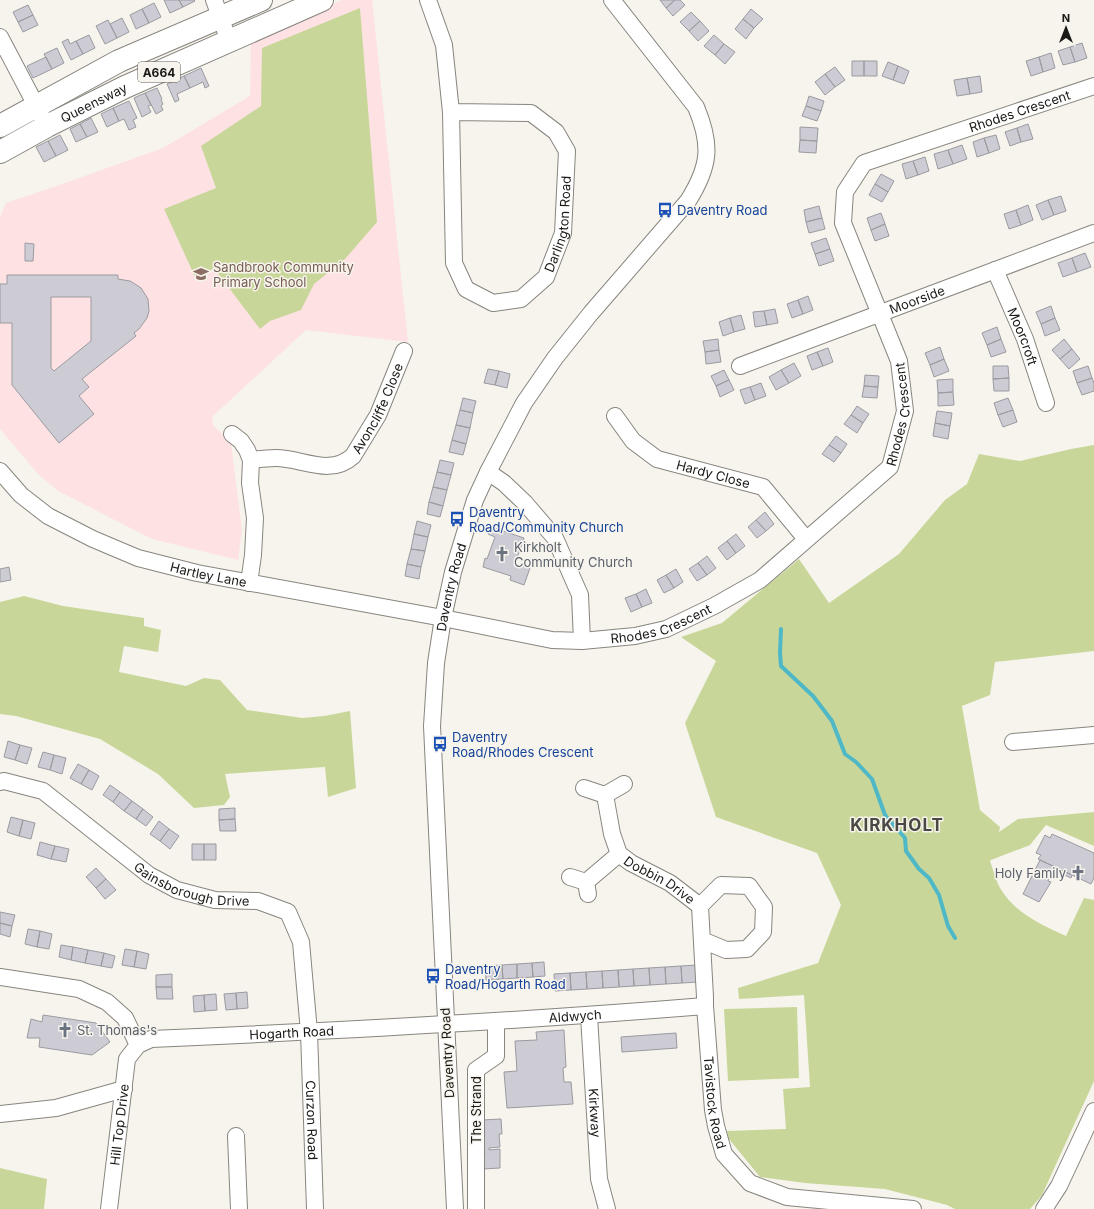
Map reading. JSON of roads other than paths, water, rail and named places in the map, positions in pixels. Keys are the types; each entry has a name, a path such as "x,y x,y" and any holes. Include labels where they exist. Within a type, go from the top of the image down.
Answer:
{"highway":[{"name":"Queensway","path":"0,126 217,9 261,0"},
{"name":"Queensway","path":"0,152 47,126 125,87 322,0"}],"street":[{"name":"Darlington Road","path":"428,0 444,45 451,112 454,263 466,289 493,303 521,299 546,277 563,234 567,151 556,132 531,113 451,112"},
{"name":"Daventry Road","path":"455,1209 432,726 436,663 443,618 453,572 475,500 524,403 555,358 591,313 688,201 695,189 705,162 707,141 703,124 696,107 612,0"},
{"path":"217,9 229,41"},
{"path":"0,37 47,126"},
{"name":"Rhodes Crescent","path":"443,618 552,640 582,641 635,636 666,629 714,606 760,580 890,467 905,411 899,361 844,223 845,192 864,163 1094,86"},
{"name":"Moorside","path":"740,366 1094,233"},
{"name":"Moorcroft","path":"995,270 1026,339 1046,403"},
{"name":"Avoncliffe Close","path":"251,460 276,458 330,466 348,461 353,456 378,415 404,351"},
{"name":"Hardy Close","path":"615,416 633,441 656,459 763,487 806,539"},
{"path":"232,434 241,441 251,460 250,483 255,518 253,555 249,583"},
{"name":"Hartley Lane","path":"0,471 21,495 48,516 93,539 138,558 197,573 443,618"},
{"path":"488,472 504,483 525,503 555,538 580,595 582,641"},
{"path":"1013,742 1094,735"},
{"name":"Gainsborough Drive","path":"0,782 4,781 43,791 149,875 177,890 215,900 258,901 288,912 302,942 309,1032"},
{"path":"584,788 605,795 624,784"},
{"name":"Dobbin Drive","path":"605,795 612,834 619,854 631,863 670,883 700,906"},
{"name":"Dobbin Drive","path":"570,876 587,888 619,854"},
{"path":"721,885 749,886 764,907 763,932 747,949 726,950 702,940 700,906 721,885"},
{"name":"Tavistock Road","path":"702,940 705,1006 713,1110 724,1154 750,1183 786,1197 913,1209"},
{"path":"0,977 79,989 107,1002 125,1018 138,1045"},
{"name":"Aldwych","path":"445,1024 589,1016 705,1006"},
{"name":"Kirkway","path":"589,1016 599,1179 607,1209"},
{"name":"The Strand","path":"476,1209 476,1070 496,1056 496,1021"},
{"name":"Hogarth Road","path":"138,1045 151,1039 445,1024"},
{"name":"Curzon Road","path":"309,1032 315,1209"},
{"name":"Hill Top Drive","path":"109,1209 127,1059 138,1045"},
{"path":"0,1114 56,1108 124,1089"},
{"path":"1044,1209 1059,1186 1094,1111"},
{"path":"236,1136 239,1209"}],"waterway":[{"path":"781,629 781,666 813,696 832,721 845,754 856,762 872,779 885,815 905,838 906,851 919,869 929,878 939,895 948,926 955,938"}],"place":[{"name":"Daventry Road","path":"665,210"},
{"name":"Sandbrook Community Primary School","path":"201,274"},
{"name":"Daventry Road/Community Church","path":"457,519"},
{"name":"Kirkholt Community Church","path":"502,554"},
{"name":"Daventry Road/Rhodes Crescent","path":"440,744"},
{"name":"Holy Family","path":"1078,873"},
{"name":"Daventry Road/Hogarth Road","path":"433,976"},
{"name":"St. Thomas's","path":"65,1030"}],"district":[{"name":"KIRKHOLT","path":"897,825"}]}
